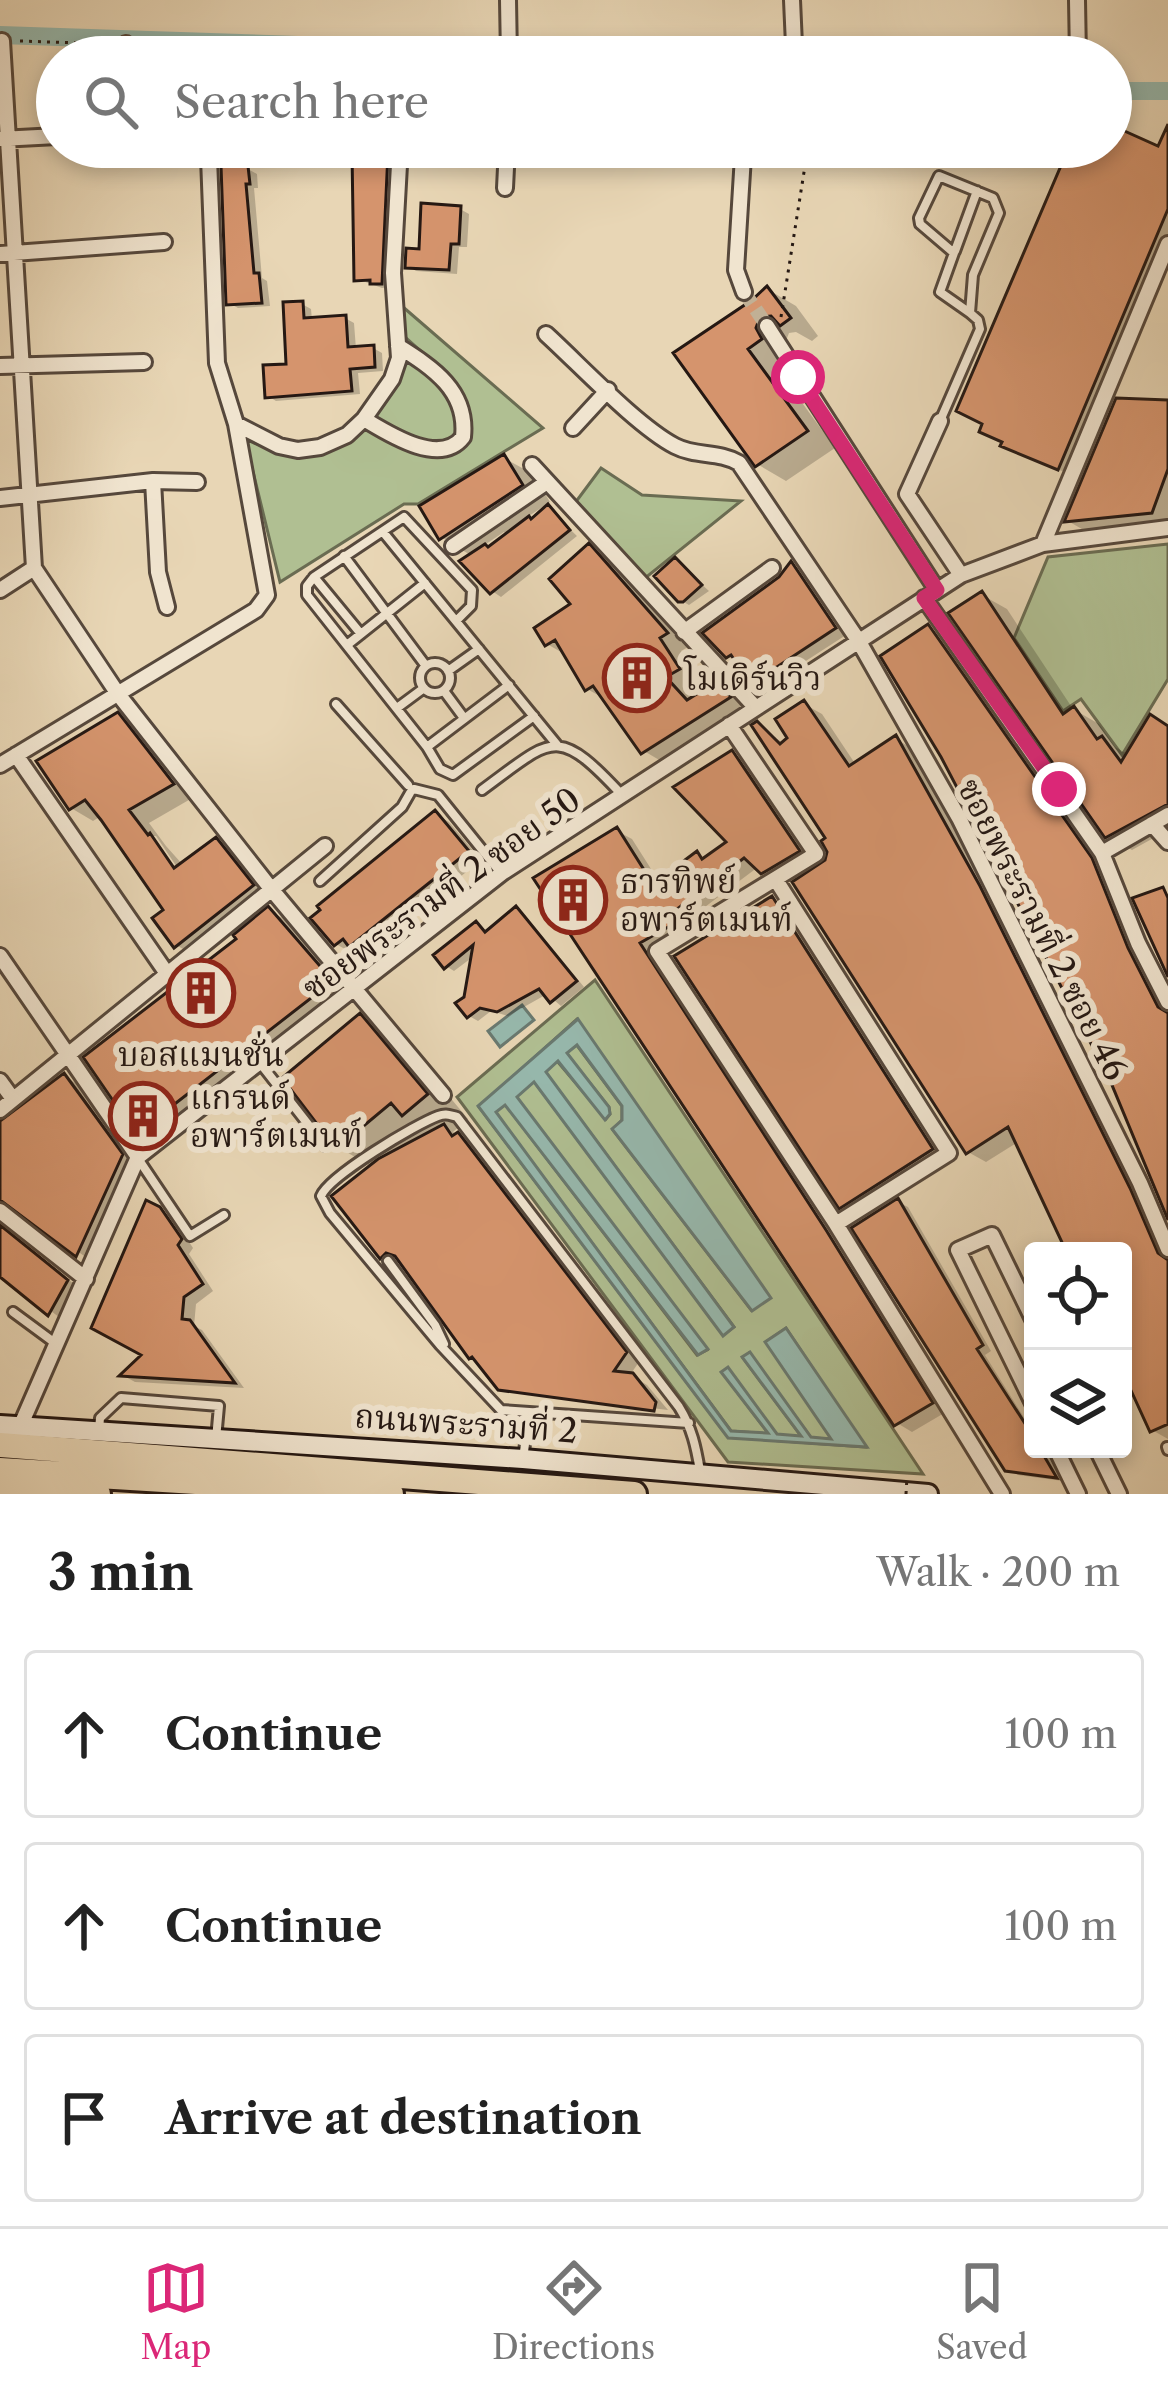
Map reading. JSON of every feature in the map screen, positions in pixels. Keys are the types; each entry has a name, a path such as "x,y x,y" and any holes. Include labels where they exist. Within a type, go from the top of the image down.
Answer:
{"highway":[{"path":"0,1445 222,1451 634,1494"},
{"path":"0,1470 391,1494"},
{"path":"0,1486 98,1494"}],"main road":[{"name":"ถนนพระรามที่ 2","path":"10,1426 99,1432 222,1451 524,1459 928,1494"}],"street":[{"path":"508,0 510,36"},
{"path":"792,0 794,36"},
{"path":"1077,0 1078,36"},
{"path":"2,40 8,253 34,568 118,694 353,990 443,1095"},
{"path":"4,139 36,137"},
{"path":"0,765 264,603 267,588 236,424 217,363 209,168"},
{"path":"236,424 279,446 320,447 347,435 364,419 392,379 398,346 393,273 399,168"},
{"path":"505,168 505,188"},
{"path":"741,168 736,270 744,292"},
{"path":"8,253 164,242"},
{"path":"1042,544 1168,244"},
{"path":"771,332 931,594 1102,853 1168,1002"},
{"name":"ซอยพระรามที่ 2 ซอย 46","path":"546,334 677,447 739,463 858,640 959,818 1140,1183 1168,1249"},
{"path":"364,419 429,448 452,446 463,436 461,407 450,385 398,346"},
{"path":"0,366 144,362"},
{"path":"573,428 608,390"},
{"path":"940,421 908,494 962,574"},
{"path":"532,465 756,708"},
{"path":"152,481 158,572 167,607"},
{"path":"0,498 152,481 197,482"},
{"path":"453,546 547,482"},
{"name":"ซอยพระรามที่ 2 ซอย 50","path":"10,1426 26,1406 58,1344 137,1157 502,873 962,574 1042,544 1168,528"},
{"path":"0,590 34,568"},
{"path":"683,632 772,568"},
{"path":"729,725 816,854 657,951 836,1224 1002,1494"},
{"path":"16,755 168,975"},
{"path":"1102,853 1168,815"},
{"path":"1151,824 1168,842"},
{"path":"0,1110 325,846"},
{"path":"776,880 949,1153 836,1224"},
{"path":"0,956 137,1157"},
{"path":"0,1082 13,1099"},
{"path":"0,1211 86,1279"},
{"path":"1024,1301 992,1235 958,1250 1024,1384"},
{"path":"1060,1458 1078,1494"},
{"path":"1101,1458 1119,1494"}],"lane":[{"path":"954,253 926,230 920,218 939,176 993,198 998,213 973,275 970,313"},
{"path":"940,421 980,328 970,313 940,292 977,191"},
{"path":"456,621 474,599 464,580 404,518 307,586 307,595 440,769 453,776 534,716"},
{"path":"382,532 558,746"},
{"path":"344,556 426,666"},
{"path":"314,577 361,634"},
{"path":"347,645 424,583"},
{"path":"448,671 479,649"},
{"path":"440,664 448,671 450,681 444,691 424,688 420,679 426,666 440,664"},
{"path":"427,747 509,685"},
{"path":"397,708 424,688"},
{"path":"444,691 465,718"},
{"path":"336,704 411,789 438,795 502,873"},
{"path":"482,790 545,746 558,746 586,756 622,795"},
{"path":"320,881 402,807 411,789"},
{"path":"260,1063 325,1146"},
{"path":"689,1423 501,1410 450,1357 330,1213 321,1196 328,1183 440,1115 457,1117 689,1423 700,1473"},
{"path":"137,1157 190,1236 224,1215"},
{"path":"388,1261 435,1325 450,1357"},
{"path":"13,1312 58,1344"},
{"path":"99,1432 100,1418 121,1398 219,1406 222,1451"},
{"path":"524,1459 529,1414"}],"path":[{"path":"2,40 36,43"},
{"path":"771,332 790,275 805,168"},
{"path":"906,1494 907,1477"}],"green space":[{"path":"403,307 543,428 418,504 404,504 280,582 245,439 278,451 308,454 338,447 368,427 423,450 468,439 470,421 461,392 403,335"},
{"path":"409,362 430,375 449,396 457,420 449,442 417,440 375,417"},
{"path":"601,468 642,495 741,501 644,579 575,503"},
{"path":"1168,544 1168,679 1122,755 1081,699 1063,711 1014,638 1048,557"},
{"path":"595,980 923,1474 728,1462 457,1097","holes":["577,1019 752,1311 613,1130 622,1120 622,1106 576,1044 566,1053 609,1107 606,1119 557,1061 545,1072 734,1327 723,1335 534,1081 516,1097 707,1350 697,1355 505,1104 495,1112 731,1431 769,1434 722,1372 777,1435 802,1437 743,1358 749,1353 811,1438 832,1439 766,1342 786,1328 865,1447 728,1437 479,1107"]}],"water":[{"path":"522,1005 534,1020 500,1047 488,1031"},
{"path":"578,1019 771,1298 752,1311 612,1129 622,1120 622,1106 577,1045 567,1053 609,1107 605,1120 558,1061 546,1072 734,1327 723,1336 534,1082 517,1097 708,1349 698,1355 505,1105 496,1112 731,1431 768,1433 721,1372 728,1367 777,1434 801,1436 742,1357 750,1352 811,1437 831,1439 765,1342 786,1328 867,1447 728,1438 478,1106"}],"building":[{"path":"1168,124 1168,209 1058,470 1000,446 1002,442 979,432 982,424 956,411 1060,168 1132,168 1132,134 1158,146"},
{"path":"221,168 248,168 254,273 259,273 262,303 226,305"},
{"path":"352,168 387,168 382,284 354,281"},
{"path":"421,203 461,206 459,244 451,244 449,270 405,268 406,248 419,249"},
{"path":"767,286 791,318 780,326 771,316 760,317 756,328 762,339 748,349 808,431 755,467 673,353"},
{"path":"303,301 304,318 346,315 348,347 374,345 375,367 350,369 352,391 265,398 263,365 286,364 283,302"},
{"path":"1116,398 1168,400 1168,469 1152,513 1064,522"},
{"path":"504,454 523,485 439,540 419,506"},
{"path":"548,504 570,530 490,594 459,561 485,544 488,547"},
{"path":"589,543 668,633 660,638 680,669 666,677 687,700 716,682 731,697 641,754 593,686 585,691 555,640 545,646 534,628 570,604 549,579"},
{"path":"675,557 702,585 683,602 654,576"},
{"path":"791,561 836,628 751,684 731,655 726,658 702,633 779,577"},
{"path":"982,591 1063,714 1074,706 1121,762 1150,714 1168,726 1168,804 1105,838 948,613"},
{"path":"928,624 1092,858 1128,948 1158,1007 1168,1013 1168,1220 1109,1078 941,757 880,656"},
{"path":"804,700 849,766 896,735 980,886 1158,1253 1168,1260 1168,1424 1150,1432 1132,1393 1132,1242 1062,1242 1008,1127 966,1154 792,882 825,860 827,852 821,841 825,838 751,725 757,721 780,744 787,738 775,719"},
{"path":"118,712 174,784 129,810 148,835 174,868 216,837 254,885 174,948 152,918 163,910 101,820 85,800 69,810 36,761"},
{"path":"732,750 800,851 761,874 744,858 672,913 677,922 640,943 933,1403 894,1426 533,878 617,827 653,884 697,851 702,859 726,842 673,787"},
{"path":"435,810 469,851 349,947 343,939 334,946 310,918 320,910 317,906"},
{"path":"1163,887 1168,898 1168,977 1132,898"},
{"path":"772,896 933,1149 839,1209 674,956"},
{"path":"268,906 333,981 136,1134 83,1057 236,939 233,935"},
{"path":"516,906 577,981 550,1003 539,989 497,1012 480,1008 467,1018 455,1003 464,997 473,945 444,969 433,955 476,921 485,932"},
{"path":"360,1013 428,1094 402,1116 391,1103 336,1149 282,1078"},
{"path":"64,1073 123,1154 76,1257 0,1200 0,1121"},
{"path":"444,1124 452,1136 458,1132 627,1352 614,1371 633,1373 656,1402 654,1411 498,1390 469,1359 395,1256 386,1253 380,1259 331,1196 378,1159"},
{"path":"898,1198 983,1345 977,1349 1024,1422 1024,1458 1045,1458 1057,1478 1005,1471 851,1228"},
{"path":"146,1200 160,1207 182,1239 178,1245 203,1284 184,1297 182,1319 190,1320 235,1383 119,1376 141,1355 91,1328"},
{"path":"0,1225 68,1280 48,1316 0,1277"}],"waterway":[{"path":"0,35 36,36"},
{"path":"1132,91 1168,91"}],"tunnel":[{"path":"744,292 767,326"}],"place":[{"name":"โมเดิร์นวิว","path":"637,678"},
{"name":"ธารทิพย์ อพาร์ตเมนท์","path":"573,900"},
{"name":"บอสแมนชั่น","path":"201,993"},
{"name":"แกรนด์ อพาร์ตเมนท์","path":"143,1116"}],"route":[{"path":"798,377 937,590 924,598 1059,789"}]}
